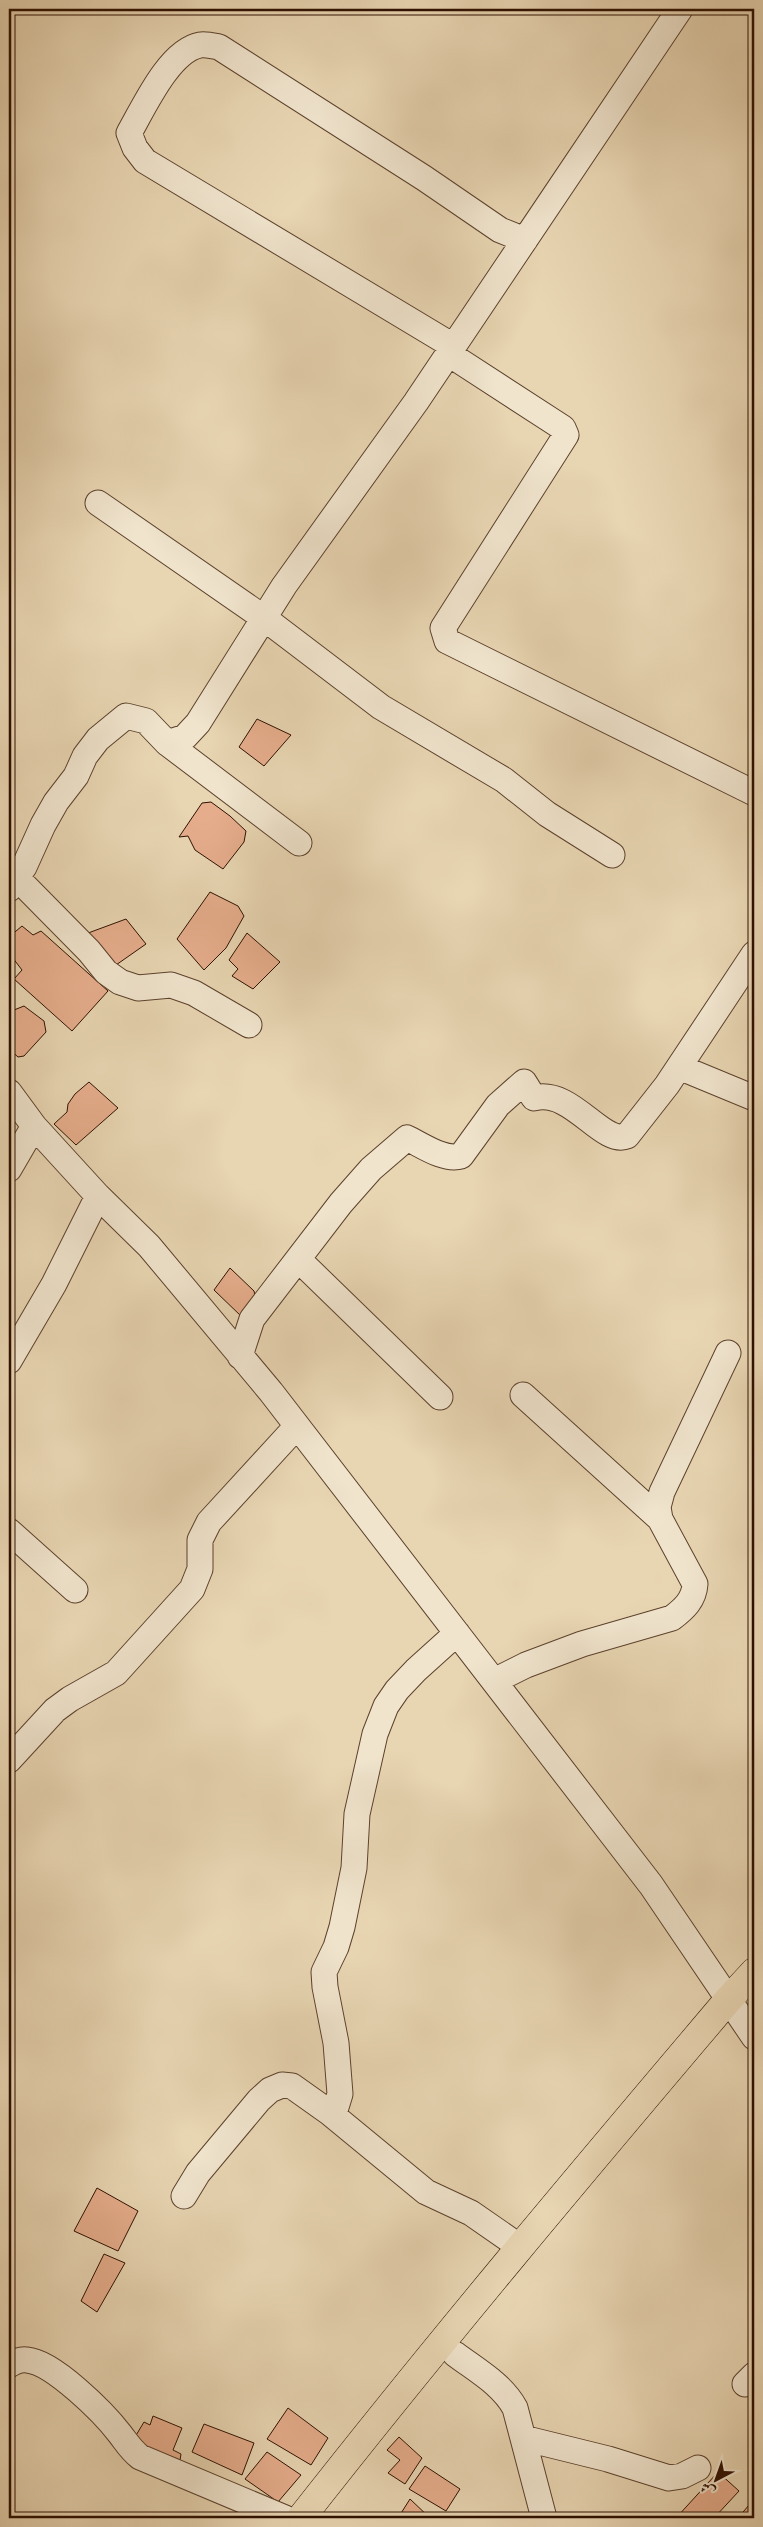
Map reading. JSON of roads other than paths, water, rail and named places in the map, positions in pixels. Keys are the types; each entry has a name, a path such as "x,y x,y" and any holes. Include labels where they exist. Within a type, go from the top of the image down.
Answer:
{"main road":[{"path":"325,2518 455,2354 620,2154 744,2013 754,1972"},
{"path":"301,2518 397,2396 520,2247 744,2013"}],"street":[{"path":"167,743 185,737 198,724 289,578 451,350 680,9"},
{"path":"525,240 500,230 424,178 219,47 201,44 185,52 170,65 130,133 135,148 145,161 451,350 563,428 566,435 443,628 447,641 754,793"},
{"path":"98,503 264,618 381,707 504,780 547,814 612,855"},
{"path":"249,1025 194,993 171,985 152,985 138,988 120,982 106,972 89,951 13,883 24,867 43,825 56,802 76,776 90,750 110,727 126,716 146,721 167,743 299,843"},
{"path":"240,1356 252,1320 341,1203 371,1169 407,1138 434,1152 457,1157 461,1156 498,1105 524,1082 534,1098 559,1100 572,1105 613,1137 623,1138 634,1129 679,1067 754,954"},
{"path":"679,1067 754,1098"},
{"path":"9,1092 34,1126 98,1196 148,1246 297,1426 651,1885 744,2013"},
{"path":"9,1169 34,1126"},
{"path":"9,1361 54,1284 98,1196"},
{"path":"299,1260 440,1397"},
{"path":"494,1682 563,1651 662,1622 683,1610 692,1599 695,1584 660,1519 658,1507 662,1492 728,1353"},
{"path":"523,1395 660,1519"},
{"path":"9,1760 55,1710 70,1699 116,1673 192,1589 200,1569 200,1540 209,1522 297,1426"},
{"path":"9,1531 75,1590"},
{"path":"330,2113 336,2107 340,2094 336,2043 324,1987 324,1972 336,1947 342,1927 354,1868 357,1814 375,1734 386,1706 397,1690 457,1633"},
{"path":"184,2196 198,2173 259,2100 270,2090 282,2086 292,2086 330,2113 426,2192 471,2213 520,2247"},
{"path":"455,2354 509,2398 515,2408 544,2518"},
{"path":"9,2364 27,2360 48,2368 92,2404 140,2458 285,2518"},
{"path":"523,2438 608,2459 669,2478 682,2476 698,2468"}]}
